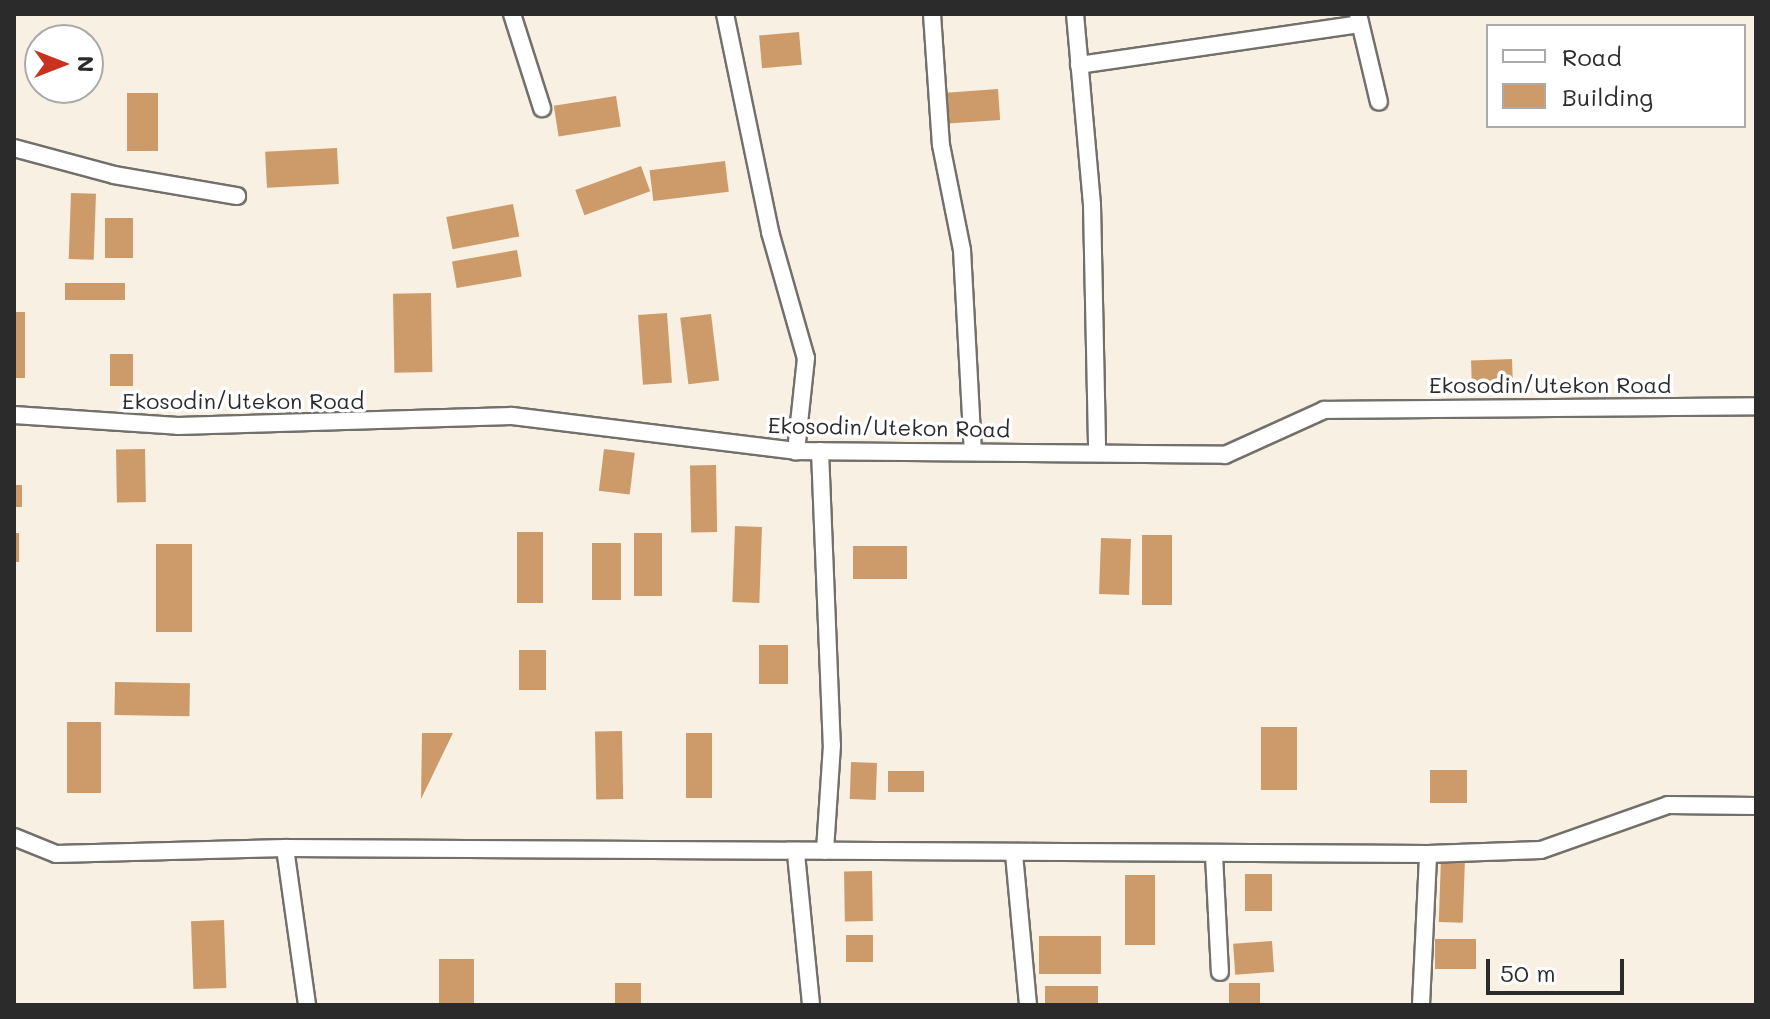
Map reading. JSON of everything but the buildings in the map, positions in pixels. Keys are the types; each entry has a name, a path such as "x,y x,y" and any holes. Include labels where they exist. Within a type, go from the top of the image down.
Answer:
{"street":[{"path":"512,14 542,108"},
{"path":"725,14 770,232 806,358 796,451"},
{"path":"932,14 941,145 962,250 973,451"},
{"path":"1075,14 1092,205 1097,453"},
{"path":"1079,65 1359,19 1379,102"},
{"path":"14,148 114,175 237,196"},
{"name":"Ekosodin/Utekon Road","path":"14,415 178,426 512,416 796,451 1225,455 1324,410 1756,406"},
{"path":"820,451 832,745 825,851"},
{"path":"14,837 56,854 285,848 796,854 825,851 1428,854 1541,850 1668,805 1756,806"},
{"path":"285,848 304,1000"},
{"path":"796,854 811,1005"},
{"path":"1014,854 1028,1005"},
{"path":"1421,1005 1428,854"},
{"path":"1214,855 1220,972"}]}
